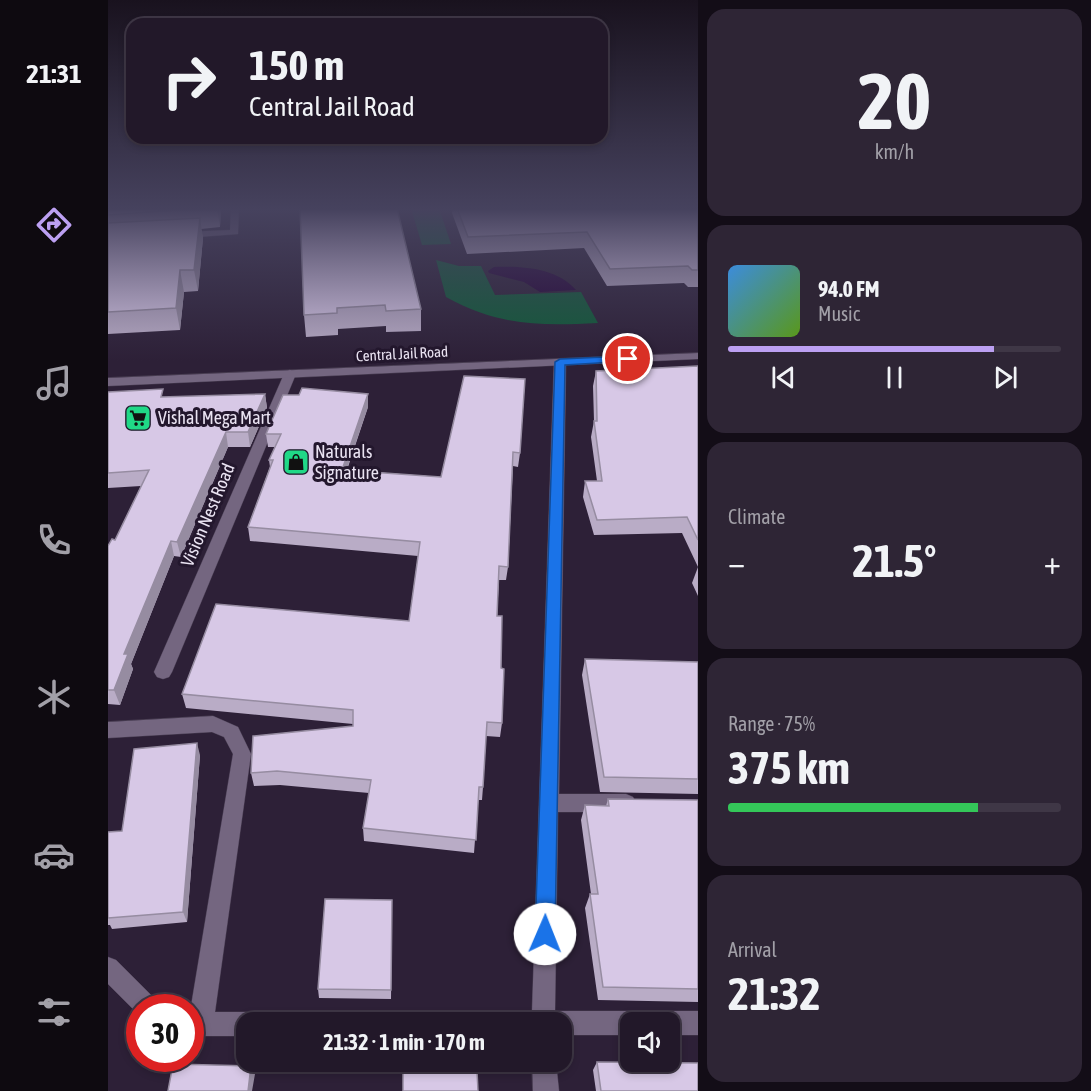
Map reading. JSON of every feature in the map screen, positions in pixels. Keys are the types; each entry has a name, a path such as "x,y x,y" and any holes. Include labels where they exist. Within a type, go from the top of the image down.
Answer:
{"street":[{"name":"Central Jail Road","path":"108,382 698,356"},
{"path":"543,1012 560,362"},
{"name":"Vision Nest Road","path":"163,672 290,374"},
{"path":"108,730 213,724 231,732 242,754 201,994"},
{"path":"548,803 640,804"},
{"path":"108,968 134,994"},
{"path":"572,1022 698,1023"},
{"path":"204,1024 236,1024"},
{"path":"545,1072 546,1091"}],"green space":[{"path":"436,260 459,266 481,266 495,295 581,292 598,323 520,322 502,319 465,307 446,297"}],"shaded area":[{"path":"494,267 527,268 549,273 559,277 576,290 540,292 524,282 489,273 488,271"}],"building":[{"path":"108,259 195,259 194,270 180,270 176,308 108,312"},
{"path":"302,259 409,259 421,309 386,311 385,305 337,308 337,313 304,315"},
{"path":"604,259 698,259 698,270 692,270 688,266 610,269"},
{"path":"698,366 698,540 687,517 597,520 585,481 602,481 594,421 597,421 596,371"},
{"path":"464,376 525,379 520,453 513,452 508,567 499,566 497,616 502,616 501,668 504,669 502,723 487,722 483,787 479,787 476,840 363,828 371,780 277,771 251,773 253,736 353,726 353,710 182,694 216,604 409,621 420,542 248,527 273,460 269,460 281,434 266,434 283,395 299,395 302,388 368,394 342,470 441,477"},
{"path":"163,389 161,397 265,394 248,432 226,432 177,542 171,541 124,654 128,654 114,690 108,690 108,546 112,539 115,540 149,470 108,473 108,392"},
{"path":"585,659 698,662 698,779 604,777"},
{"path":"197,743 183,912 108,918 108,832 122,831 134,749"},
{"path":"608,799 698,800 698,989 603,987 590,894 598,894 585,805 609,806"},
{"path":"325,899 392,900 391,990 318,989"},
{"path":"597,1062 620,1062 620,1072 680,1072 680,1063 698,1063 698,1091 601,1091"},
{"path":"204,1065 236,1066 236,1072 250,1072 248,1091 168,1091 172,1072 204,1072"},
{"path":"403,1072 477,1072 478,1091 403,1091"}],"place":[{"name":"Vishal Mega Mart","path":"138,418"},
{"name":"Naturals Signature","path":"296,462"}],"route":[{"path":"545,934 560,362 628,359"}]}
